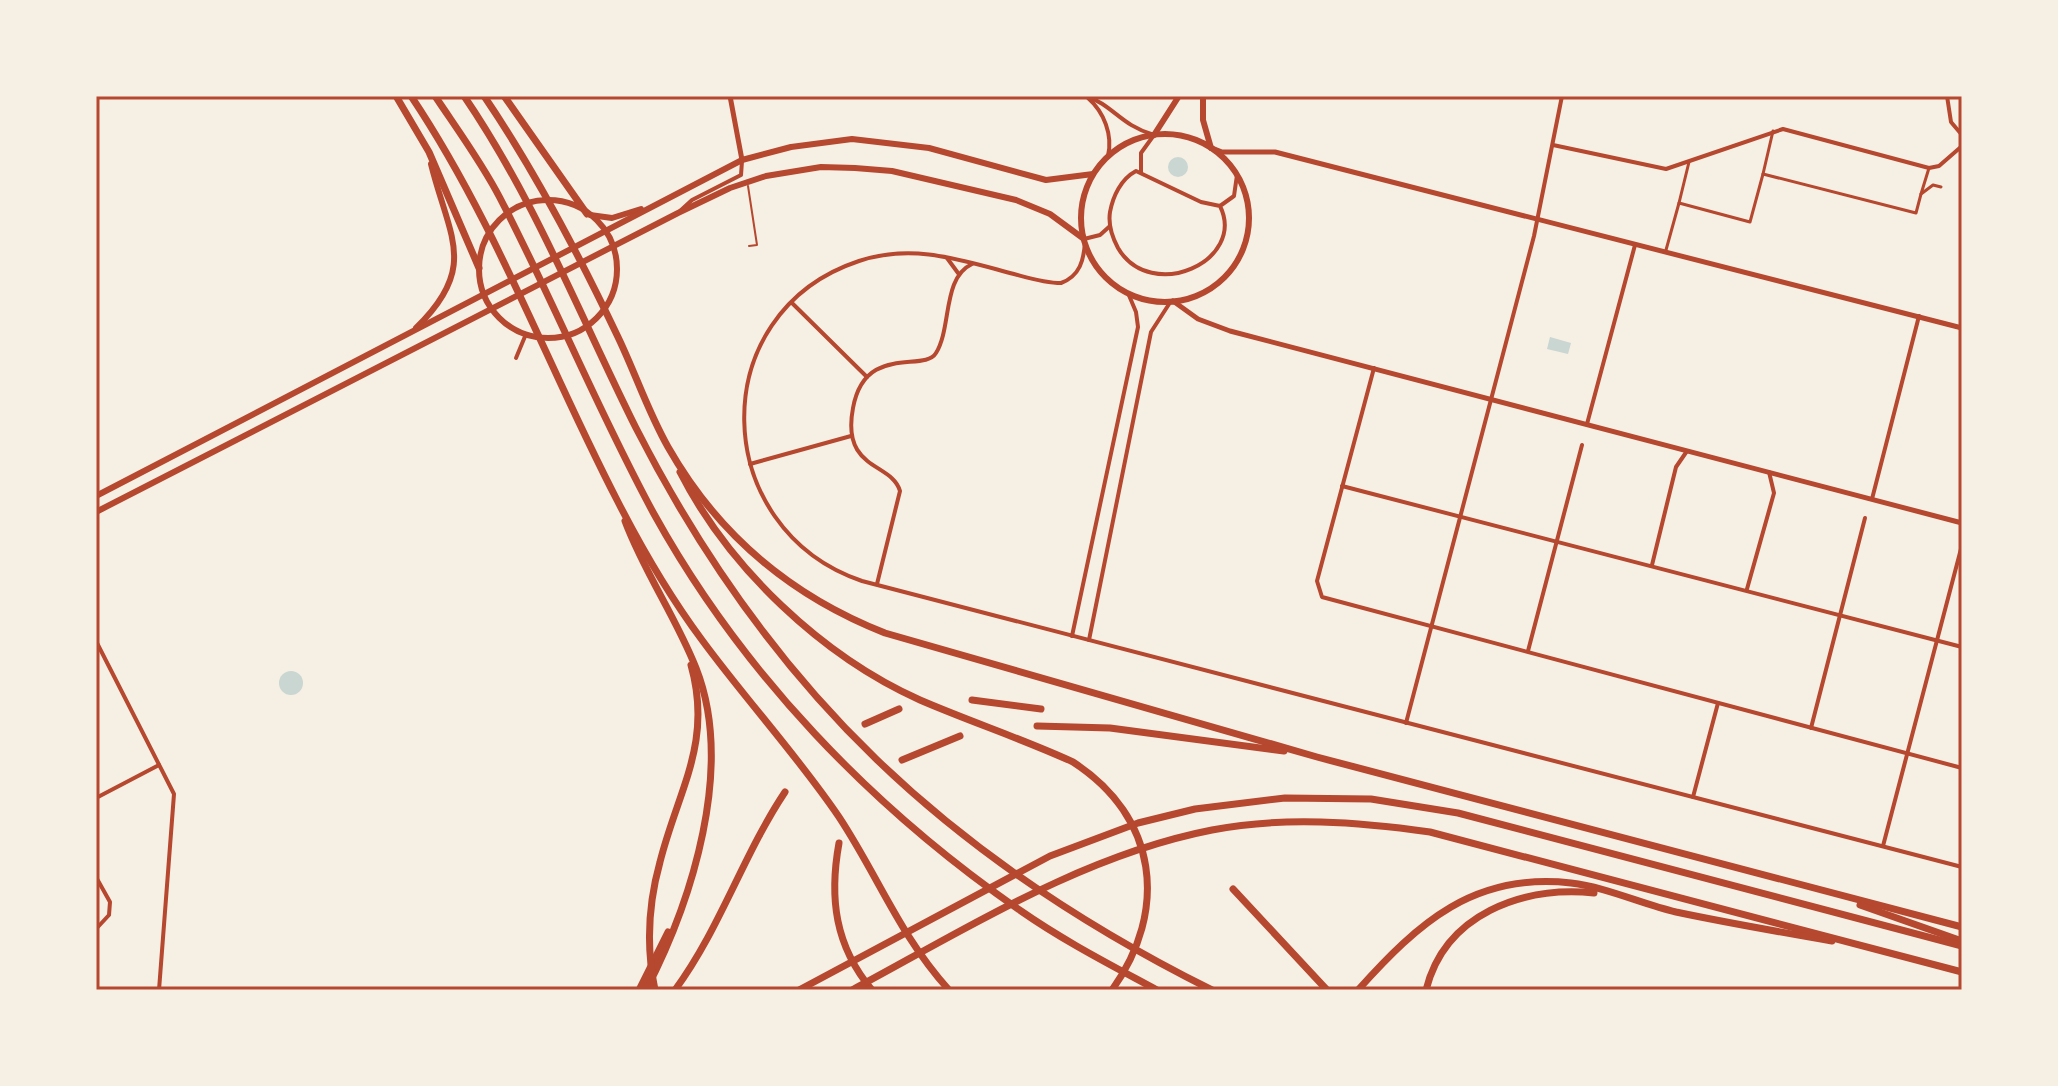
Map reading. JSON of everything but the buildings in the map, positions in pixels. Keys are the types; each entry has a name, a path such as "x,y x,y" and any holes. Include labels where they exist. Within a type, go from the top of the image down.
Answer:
{"highway":[{"path":"396,96 429,152 479,268"},
{"path":"411,96 480,210 553,360 617,500 632,541 698,671 707,712 711,761 699,850 666,952 646,990"},
{"path":"435,96 499,196 656,517 715,611 823,744 901,819 954,862 1059,935 1157,990"},
{"path":"464,96 519,184 636,426 681,510 756,625 858,744 974,845 1088,923 1212,990"},
{"path":"484,96 540,185 617,334 688,488 731,549 763,586 819,636 857,664 918,699 1073,762 1092,774 1120,803 1139,839 1149,878 1143,933 1130,965 1112,989"},
{"path":"504,96 587,214"},
{"path":"667,446 730,533 770,569 818,603 885,633 1317,757 1962,927"},
{"path":"617,500 700,638 815,783 850,835 911,946 949,990"},
{"path":"655,990 648,932 660,859 686,789 699,734 699,703 684,640"},
{"path":"972,700 1041,709"},
{"path":"865,724 899,709"},
{"path":"1037,726 1110,728 1317,757"},
{"path":"902,760 960,736"},
{"path":"675,990 716,923 762,827 785,792"},
{"path":"799,990 1050,856 1138,823 1195,809 1285,798 1371,799 1458,813 1962,943"},
{"path":"852,990 1100,862 1213,830 1292,822 1367,823 1430,832 1962,972"},
{"path":"839,843 832,883 836,924 845,949 872,990"},
{"path":"1358,990 1424,924 1460,900 1495,888 1572,883 1675,912 1885,952"},
{"path":"1809,887 1962,943"},
{"path":"1233,889 1327,990"},
{"path":"1426,990 1435,961 1449,940 1490,910 1537,893 1568,891 1613,895"},
{"path":"639,990 685,893"}],"main road":[{"path":"1154,135 1179,96"},
{"path":"1203,96 1203,120 1212,148"},
{"path":"1154,135 1189,138 1212,148 1237,175 1249,219 1239,259 1210,289 1172,301 1143,299 1128,293 1105,276 1085,240 1083,205 1093,174 1108,156 1137,139 1154,135"},
{"path":"96,496 742,160 791,147 852,139 929,148 1046,180 1093,174"},
{"path":"408,336 443,296 453,277 456,261 429,152"},
{"path":"96,512 491,308 746,181 821,167 892,171 1033,205 1085,240"},
{"path":"587,214 604,232 613,248 615,285 607,304 594,320 565,336 545,338 526,334 508,325 491,308 483,294 479,268 488,235 500,219 517,208 549,201 569,205 587,214 612,218 663,201"}],"street":[{"path":"678,213 692,200 741,175 744,170 730,96"},
{"path":"1086,96 1103,104 1128,126 1154,135 1141,153 1141,172"},
{"path":"1086,96 1105,124 1110,140 1108,156"},
{"path":"1406,723 1538,218 1562,96"},
{"path":"1947,96 1951,122 1962,135"},
{"path":"1553,145 1666,169 1783,129 1929,168 1939,166 1962,146"},
{"path":"1679,203 1750,222 1773,131"},
{"path":"1212,148 1222,152 1275,152 1962,328"},
{"path":"1666,250 1689,162"},
{"path":"1763,174 1916,213 1929,168"},
{"path":"1220,206 1187,196 1141,172 1132,173 1117,192 1110,226 1100,235 1085,240 1082,264 1069,280 1061,283 942,255 902,252 856,262 812,285 792,303 762,343 749,377 743,428 750,464 765,503 794,540 832,569 876,585 1962,867"},
{"path":"1220,206 1234,196 1237,175"},
{"path":"1921,194 1933,185 1941,187"},
{"path":"1110,226 1127,259 1155,274 1173,275 1203,263 1216,249 1225,221 1220,206"},
{"path":"1587,424 1635,242"},
{"path":"876,585 900,491 892,478 862,456 851,436 854,398 867,377 892,363 925,361 936,353 958,274 956,266 942,255"},
{"path":"958,274 974,263"},
{"path":"1072,636 1138,327 1128,293"},
{"path":"1089,640 1151,332 1172,301 1192,316 1219,327 1962,523"},
{"path":"792,303 867,377"},
{"path":"1872,499 1919,316"},
{"path":"516,358 526,334"},
{"path":"1374,368 1317,581 1319,593 1326,600 1962,768"},
{"path":"750,464 851,436"},
{"path":"1528,653 1582,445"},
{"path":"1652,565 1676,467 1687,451"},
{"path":"1747,590 1774,493 1769,472"},
{"path":"1342,486 1962,647"},
{"path":"1811,728 1865,518"},
{"path":"1883,846 1962,545"},
{"path":"96,641 159,765 174,802 159,990"},
{"path":"1693,798 1718,703"},
{"path":"96,798 159,765"},
{"path":"96,877 110,902 109,915 96,929"}],"lane":[{"path":"746,181 757,245 749,246"}],"shaded area":[{"path":"1178,157 1185,160 1188,167 1185,174 1178,177 1171,174 1168,167 1171,160"},
{"path":"1550,337 1571,343 1568,354 1547,349"},
{"path":"291,671 300,674 303,683 300,692 291,695 282,692 279,683 282,674"}]}
